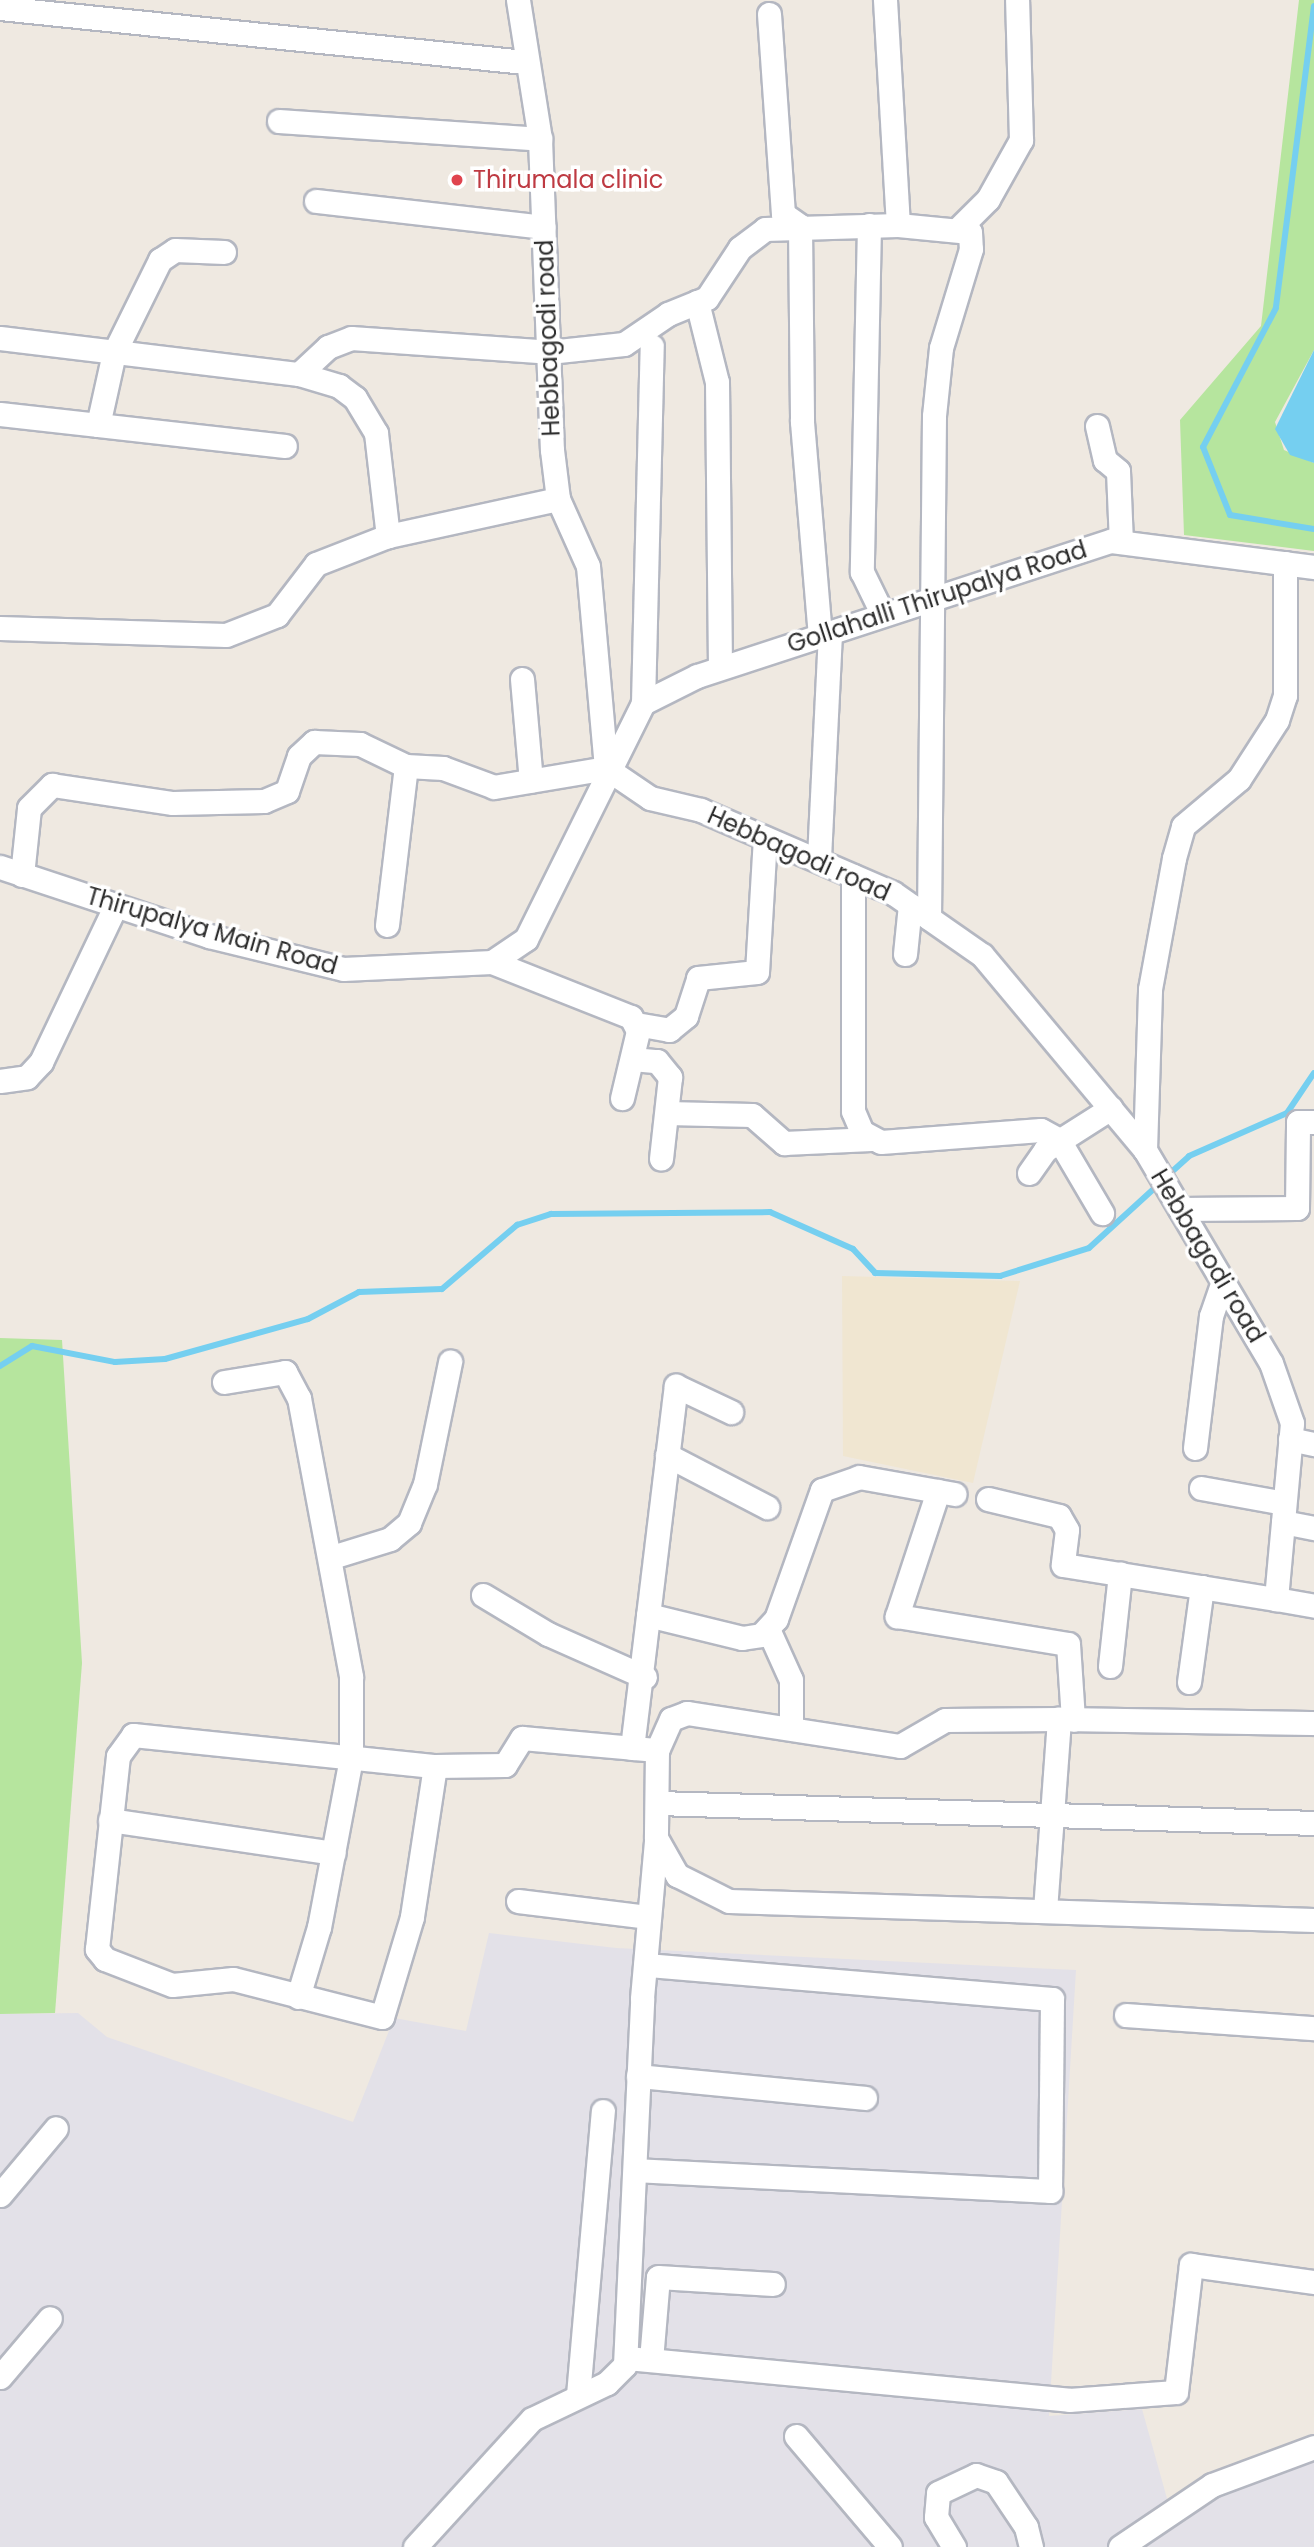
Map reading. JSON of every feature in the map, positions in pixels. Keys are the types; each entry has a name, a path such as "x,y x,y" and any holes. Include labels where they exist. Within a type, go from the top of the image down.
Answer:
{"street":[{"name":"Hebbagodi road","path":"518,0 524,62 540,139 558,499 588,566 606,768 650,798 701,810 819,858 910,905 982,955 1145,1150 1272,1363 1292,1423 1276,1599"},
{"path":"885,0 898,225"},
{"path":"960,228 988,199 1021,140 1017,0"},
{"path":"0,8 524,62"},
{"path":"769,14 783,214 800,226"},
{"path":"279,121 540,139"},
{"path":"316,201 544,227"},
{"path":"869,225 862,572 882,613"},
{"path":"299,374 328,347 351,338 549,352 624,344 707,298 757,232 800,226 869,225 960,228 970,232 971,249 937,375 929,918"},
{"path":"800,226 802,422 825,634 819,858"},
{"path":"98,425 114,354 160,260 175,250 224,252"},
{"path":"697,302 717,382 720,667"},
{"path":"0,338 114,354 299,374 339,386 366,414 376,433 388,536"},
{"path":"492,962 526,939 606,768 643,703 652,346"},
{"path":"0,414 285,446"},
{"path":"1097,426 1105,460 1118,471 1121,542"},
{"path":"0,628 226,635 277,615 316,564 388,536 558,499"},
{"name":"Gollahalli Thirupalya Road","path":"643,703 720,667 882,613 1121,542 1314,567"},
{"path":"1145,1150 1150,989 1174,858 1183,826 1239,779 1277,720 1285,695 1285,563"},
{"path":"522,679 531,781"},
{"path":"22,874 29,808 52,785 173,803 264,801 287,791 299,757 314,742 360,744 406,766 443,768 486,786 606,768"},
{"path":"387,926 406,766"},
{"path":"492,962 636,1024 669,1030 686,1016 698,978 757,972 765,838"},
{"name":"Thirupalya Main Road","path":"0,867 116,907 343,969 492,962"},
{"path":"853,876 853,1111 870,1139"},
{"path":"905,954 910,905"},
{"path":"0,1081 27,1077 41,1062 116,907"},
{"path":"622,1098 632,1059 636,1024"},
{"path":"632,1059 657,1062 668,1071 667,1113 661,1159"},
{"path":"1029,1173 1059,1140 1111,1108"},
{"path":"667,1113 752,1115 784,1143 1041,1130 1059,1140 1102,1213"},
{"path":"1180,1209 1297,1208 1298,1122 1314,1122"},
{"path":"1195,1448 1211,1316 1223,1282"},
{"path":"332,1557 390,1539 409,1524 425,1484 450,1362"},
{"path":"224,1382 285,1372 292,1383 332,1557 351,1677 351,1758 334,1853 298,1997"},
{"path":"632,1748 645,1677 648,1615 676,1386 732,1412"},
{"path":"1290,1439 1314,1444"},
{"path":"667,1455 767,1507"},
{"path":"791,1727 791,1680 768,1629 822,1490 859,1477 946,1493 897,1616 1068,1644 1066,1720 1052,1815 1045,1910"},
{"path":"1201,1488 1284,1513 1314,1528"},
{"path":"988,1499 1059,1516 1067,1530 1063,1565 1314,1606"},
{"path":"1110,1665 1120,1574"},
{"path":"1189,1682 1202,1587"},
{"path":"483,1595 554,1638 645,1677"},
{"path":"648,1615 742,1638 768,1629"},
{"path":"415,2547 533,2419 618,2376 627,2358 638,2077 656,1838 657,1750 671,1719 687,1713 900,1746 945,1720 1314,1723"},
{"path":"435,1766 412,1917 389,2008 373,2020 226,1978 180,1987 106,1959 96,1935 118,1756 133,1735 435,1766 505,1765 522,1738 657,1750"},
{"path":"657,1803 1314,1824"},
{"path":"110,1819 334,1853"},
{"path":"656,1838 677,1875 729,1901 1314,1920"},
{"path":"518,1901 649,1917"},
{"path":"635,2170 1050,2191 1052,1999 645,1965"},
{"path":"1126,2015 1314,2028"},
{"path":"638,2077 865,2098"},
{"path":"578,2395 603,2111"},
{"path":"0,2195 56,2128"},
{"path":"627,2358 1069,2400 1176,2392 1191,2265 1314,2282"},
{"path":"651,2360 658,2277 773,2284"},
{"path":"0,2377 50,2318"},
{"path":"796,2436 890,2547"},
{"path":"1120,2547 1222,2480 1314,2447"},
{"path":"954,2547 936,2516 939,2493 976,2475 996,2483 1026,2527 1031,2547"}],"shaded area":[{"path":"842,1276 1020,1281 973,1483 843,1456"},
{"path":"489,1933 616,1948 1076,1970 1049,2416 1142,2409 1173,2520 1288,2446 1314,2454 1314,2547 0,2547 0,2014 78,2013 107,2037 353,2122 394,2018 466,2031"}],"green space":[{"path":"1299,0 1314,0 1314,350 1275,422 1284,450 1314,463 1314,551 1184,535 1180,420 1261,326"},
{"path":"0,1338 62,1340 82,1663 55,2013 0,2014"}],"water":[{"path":"1314,350 1314,463 1290,455 1275,429"}],"waterway":[{"path":"1314,6 1276,308 1203,447 1230,515 1314,529"},
{"path":"1166,1177 1189,1156 1287,1113 1314,1073"},
{"path":"0,1366 32,1346 115,1362 165,1359 308,1319 359,1292 442,1289 517,1225 551,1214 770,1212 853,1249 875,1273 1000,1276 1089,1248 1158,1185"}],"place":[{"name":"Thirumala clinic","path":"457,180"}]}
